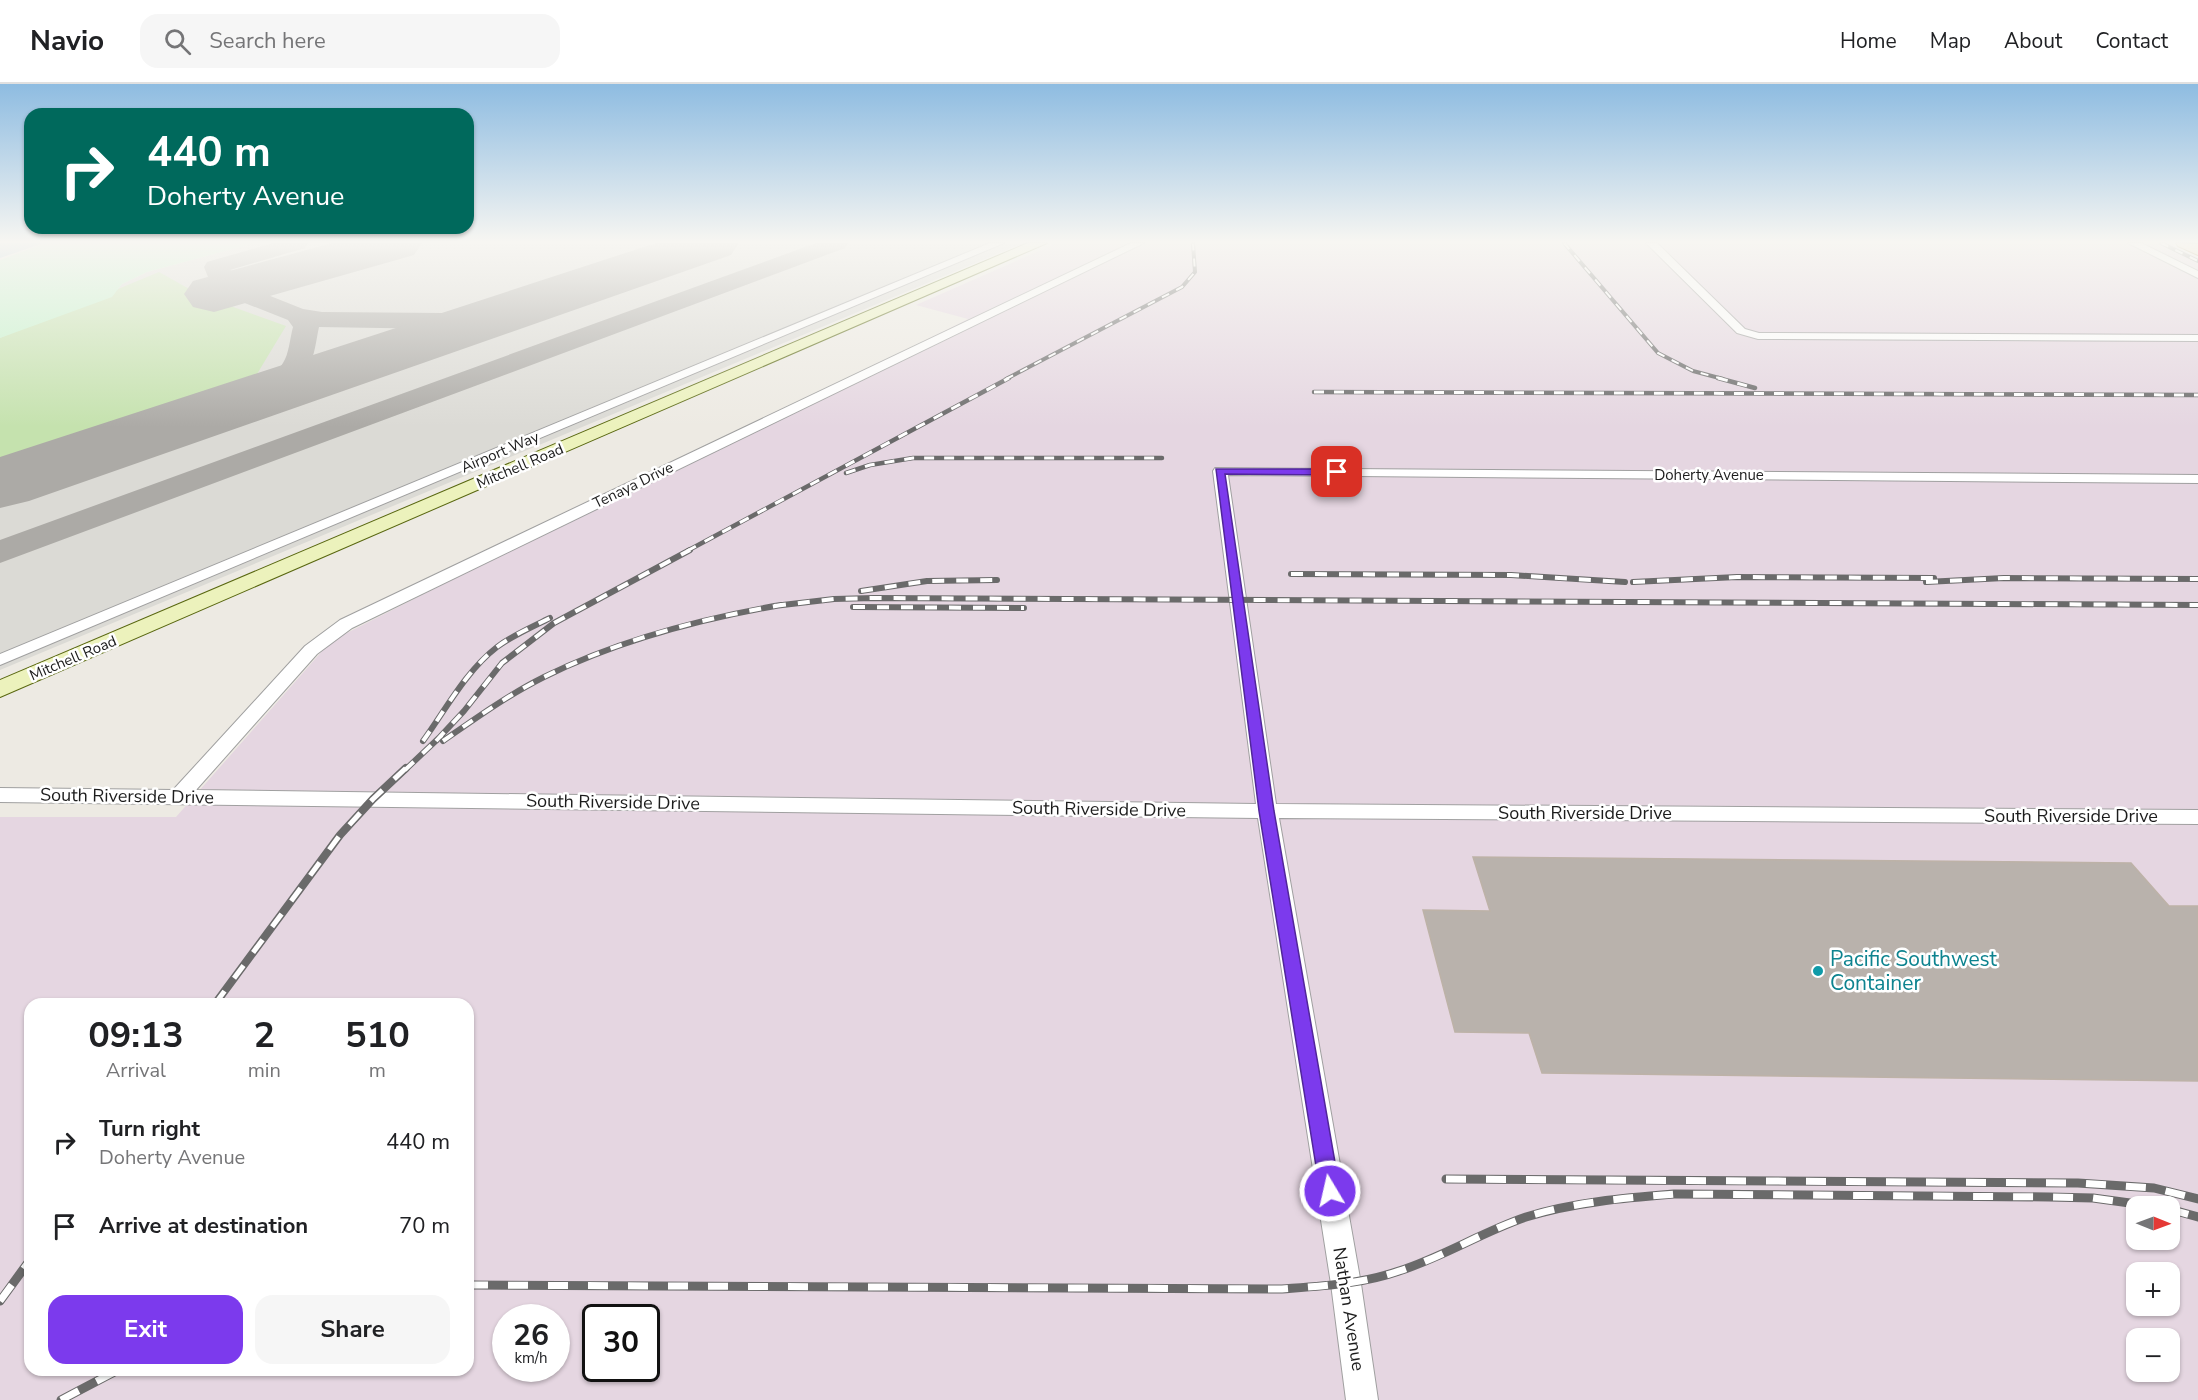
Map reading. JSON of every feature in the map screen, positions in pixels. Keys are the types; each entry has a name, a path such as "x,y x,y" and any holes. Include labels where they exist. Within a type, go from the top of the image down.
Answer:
{"main road":[{"name":"Mitchell Road","path":"0,689 897,304"}],"street":[{"name":"Airport Way","path":"0,660 852,304"},
{"name":"Tenaya Drive","path":"179,796 311,650 346,624 1011,304"},
{"path":"1714,304 1741,331 1758,336 2198,338"},
{"name":"Doherty Avenue","path":"1220,471 2198,479"},
{"name":"Nathan Avenue","path":"1220,471 1267,811 1346,1284 1362,1400"},
{"name":"South Riverside Drive","path":"0,795 1267,811 2198,817"}],"shaded area":[{"path":"89,304 876,304 0,670 0,335"},
{"path":"917,304 2198,304 2198,1400 0,1400 0,817 176,817 331,641 968,319"}],"green space":[{"path":"0,304 92,304 0,338"},
{"path":"81,304 226,304 286,326 257,374 0,460 0,338"}],"building":[{"name":"Pacific Southwest Container","path":"1473,857 2131,863 2169,906 2198,906 2198,1081 1542,1073 1529,1033 1455,1032 1423,910 1490,911"}],"taxiway":[{"path":"270,304 297,315"},
{"path":"0,552 671,304"},
{"path":"297,315 322,320 443,321 519,309"},
{"path":"235,404 274,385 293,370 297,363 306,327 304,321 297,315"}],"runway":[{"path":"0,484 531,304"}],"railway":[{"path":"1006,379 1149,304"},
{"path":"1616,304 1658,353 1693,371 1723,379"},
{"path":"687,551 1009,378"},
{"path":"1718,378 1755,388"},
{"path":"1314,392 2198,395"},
{"path":"846,473 870,465 913,458 1162,458"},
{"path":"439,738 464,711 502,663 554,623 690,550"},
{"path":"1291,574 1511,575 1625,582"},
{"path":"1633,582 1737,577 1934,578"},
{"path":"1926,582 2004,578 2198,579"},
{"path":"861,591 927,581 997,580"},
{"path":"779,605 834,599 874,598 2198,605"},
{"path":"443,741 492,707 531,684 601,652 690,624 779,605"},
{"path":"774,606 779,605"},
{"path":"853,607 1024,608"},
{"path":"423,741 457,691 486,657 497,647 523,631 550,618"},
{"path":"439,738 442,735"},
{"path":"405,770 439,738"},
{"path":"219,998 340,835 406,768"},
{"path":"1446,1179 2078,1183 2154,1188 2198,1199"},
{"path":"474,1285 1282,1289 1371,1279 1431,1259 1526,1217 1581,1204 1637,1197 1675,1194 2049,1197 2093,1198 2126,1202"},
{"path":"2180,1212 2198,1217"},
{"path":"0,1301 24,1268"},
{"path":"61,1400 107,1376"}],"place":[{"name":"Pacific Southwest Container","path":"1818,971"}],"route":[{"path":"1330,1191 1267,811 1220,471 1337,472"}]}
